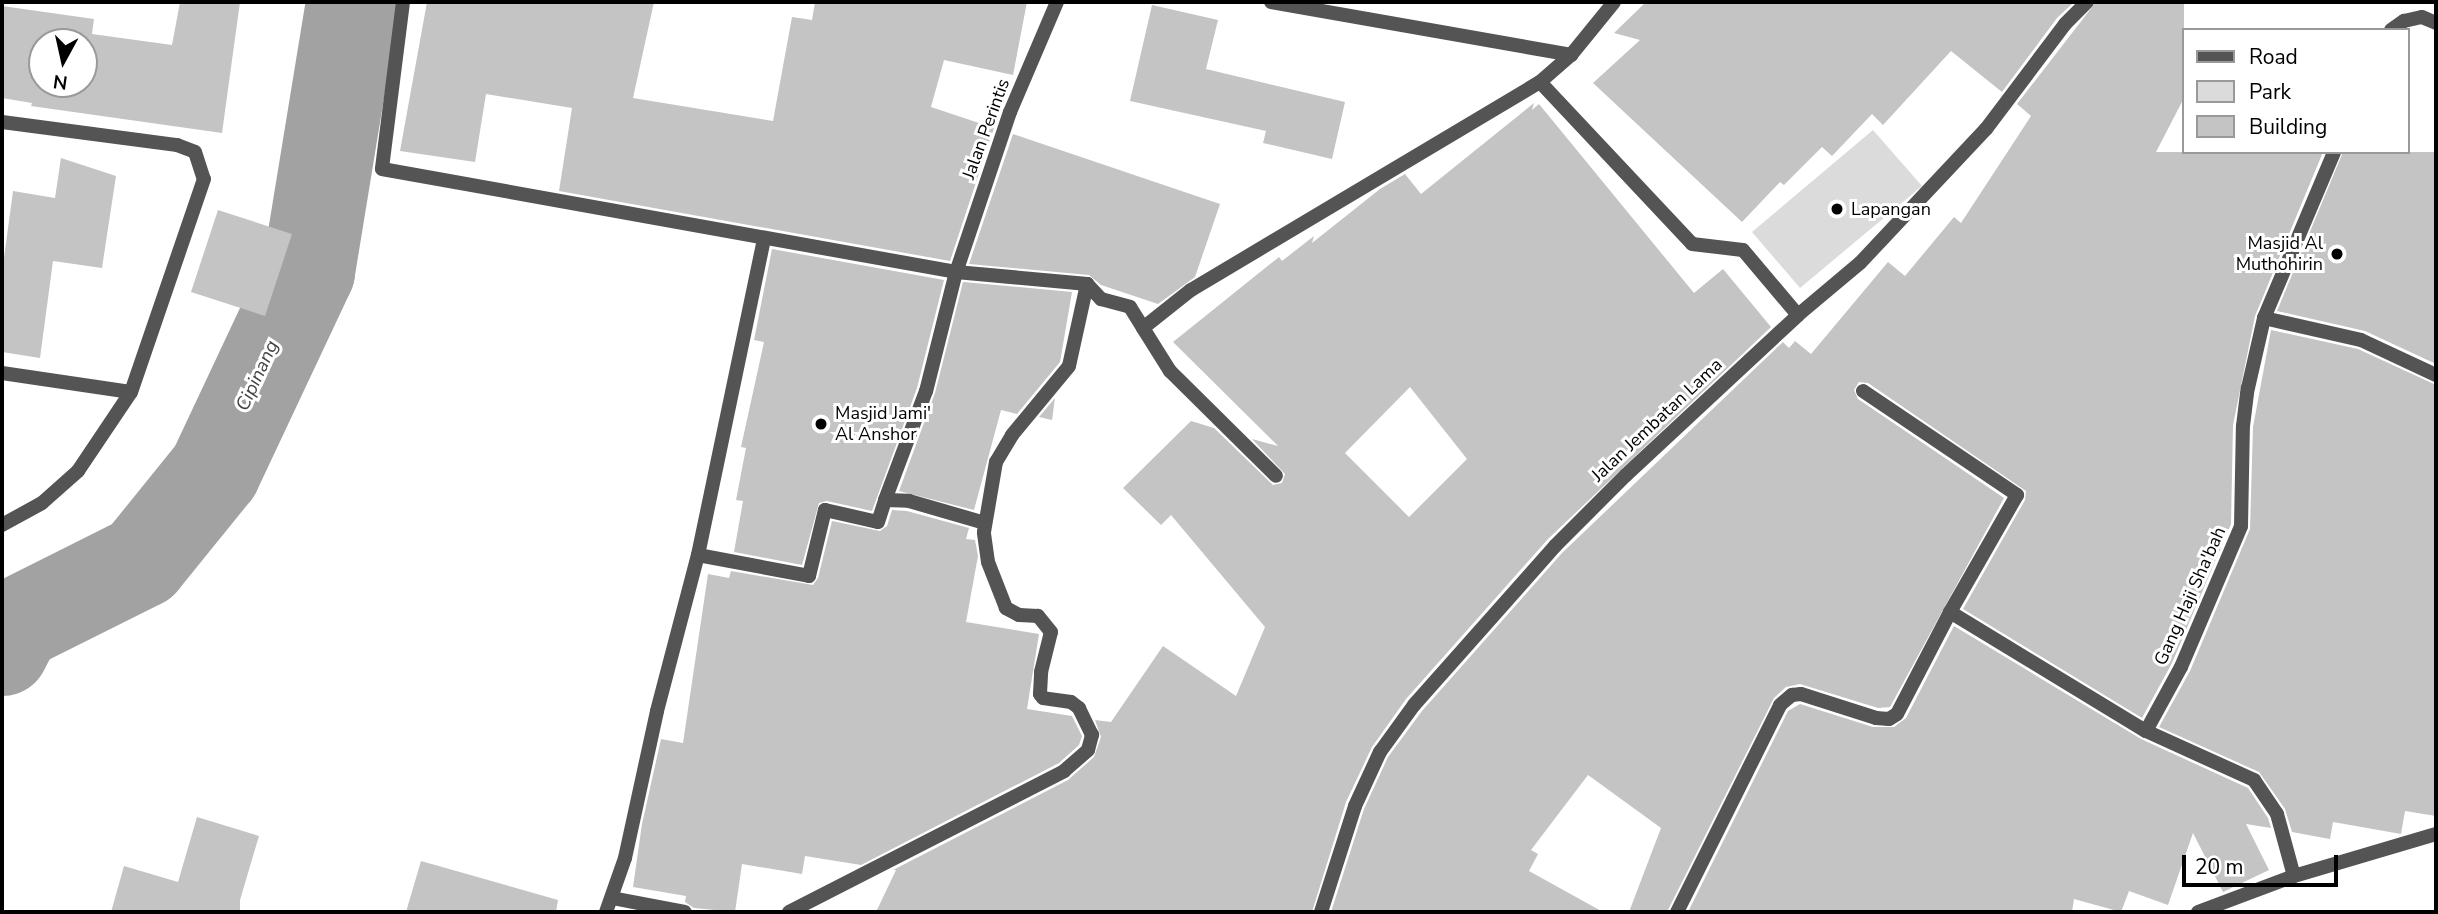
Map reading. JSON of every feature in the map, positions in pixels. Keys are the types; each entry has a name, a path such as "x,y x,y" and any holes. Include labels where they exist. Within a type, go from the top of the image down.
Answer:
{"street":[{"path":"403,2 382,169 956,272 1087,284 1101,299 1130,307 1170,371 1276,476"},
{"name":"Jalan Perintis","path":"885,500 926,391 956,272 1010,112 1057,2"},
{"path":"1271,2 1571,55"},
{"path":"1143,328 1191,290 1540,82 1571,55 1614,2"},
{"name":"Jalan Jembatan Lama","path":"1321,912 1355,806 1380,752 1414,705 1555,546 1676,427 1798,315 1860,263 1986,129 2065,24 2087,2"},
{"path":"2393,28 2404,21 2423,17 2436,23"},
{"path":"1540,82 1692,244 1743,250 1798,315"},
{"path":"2,122 177,145 195,152 204,179 131,391 78,471 42,503 2,525"},
{"name":"Gang Haji Sha'bah","path":"2146,731 2181,667 2241,526 2243,426 2248,388 2264,318 2333,154"},
{"path":"606,912 625,859 657,711 698,555 764,239"},
{"path":"789,912 1065,772 1088,750 1092,734 1079,708 1071,702 1043,698 1040,694 1041,673 1051,632 1038,616 1019,615 1006,608 988,562 985,523 991,473 1000,454 1069,366 1087,284"},
{"path":"2264,318 2361,340 2436,375"},
{"path":"2,373 131,391"},
{"path":"1677,912 1780,705 1792,695 1801,694 1875,718 1889,719 1897,715 1950,612 2017,495 1863,391"},
{"path":"698,555 809,576 825,510 878,522 885,500 932,505 985,523"},
{"path":"1950,612 2146,731 2254,780 2277,814 2294,876"},
{"path":"2198,912 2294,876 2436,834"},
{"path":"612,898 684,912"}],"green space":[{"name":"Lapangan","path":"1873,130 1922,186 1800,288 1752,232"}],"building":[{"path":"180,2 240,2 222,133 31,106 32,103 2,98 2,6 94,19 93,28 28,28 28,98 98,98 98,35 172,45"},
{"path":"427,2 654,2 633,98 773,121 792,17 812,20 815,2 1027,2 1013,75 944,60 931,107 994,128 950,261 559,191 572,108 486,94 475,162 400,151"},
{"path":"1646,2 2074,2 2057,18 2002,92 1951,51 1883,125 1872,114 1832,156 1822,147 1784,185 1780,182 1742,222 1593,83 1640,40 1614,33"},
{"path":"2096,2 2184,2 2182,102 2156,152 2322,154 2255,316 2233,425 2231,524 2172,663 2142,718 1963,609 2025,500 2026,491 1868,383 1859,382 1854,390 1858,399 2004,498 1890,707 1878,708 1800,684 1786,687 1774,698 1667,912 1629,912 1661,828 1588,775 1531,850 1538,854 1529,871 1603,912 1331,912 1364,809 1388,757 1422,711 1562,553 1783,342 1789,348 1795,341 1811,354 1888,262 1905,276 1954,217 1961,223 2031,116 2017,104"},
{"path":"1152,5 1218,20 1206,69 1345,102 1332,159 1263,143 1266,131 1130,101"},
{"path":"1534,103 1532,110 1539,104 1694,293 1723,269 1771,327 1548,539 1406,699 1372,747 1346,802 1312,912 876,912 896,870 893,870 1068,780 1094,757 1101,737 1095,720 1111,722 1163,646 1236,696 1265,627 1171,515 1161,525 1123,488 1191,421 1214,428 1273,485 1282,483 1285,474 1252,439 1278,446 1173,342 1279,257 1282,261 1314,236 1312,243 1380,189 1405,174 1421,194","holes":["1410,387 1467,459 1409,517 1345,453"]},
{"path":"1013,134 1220,204 1195,277 1158,304 1101,285 1089,275 969,264"},
{"path":"2436,152 2436,364 2365,331 2277,311 2342,154"},
{"path":"61,158 116,176 102,268 53,261 40,358 2,352 2,273 13,191 55,198"},
{"path":"218,210 292,234 265,316 191,292"},
{"path":"772,249 944,280 917,388 872,511 827,501 819,503 802,565 734,552 743,501 736,500 746,448 741,447 764,342 754,340"},
{"path":"963,282 1072,292 1060,362 1017,414 1001,410 974,510 899,491 935,393"},
{"path":"2271,330 2358,349 2436,385 2436,816 2405,811 2401,834 2333,822 2330,839 2292,832 2285,809 2259,772 2159,727 2190,671 2250,529 2253,427"},
{"path":"1055,398 1052,420 1039,417"},
{"path":"892,510 907,511 969,528 966,539 975,540 978,556 966,622 1039,634 1027,709 1072,716 1082,736 1079,745 1059,763 861,865 805,856 802,874 742,864 735,912 694,908 685,902 686,896 633,887 642,824 661,739 683,743 708,574 729,578 731,571 813,585 818,578 832,521 880,531 887,526"},
{"path":"1954,626 2141,739 2248,788 2268,818 2271,828 2246,824 2269,870 2223,892 2193,833 2168,905 2129,891 2121,912 2074,899 2072,912 1688,912 1788,711 1800,704 1873,727 1894,727 1906,718"},
{"path":"197,817 259,836 240,900 240,912 111,912 124,866 178,882"},
{"path":"421,861 558,900 556,912 406,912"}],"waterway":[{"name":"Cipinang","path":"2,649 15,624 141,561 214,471 308,271 352,2"}],"place":[{"name":"Lapangan","path":"1837,209"},
{"name":"Masjid Al Muthohirin","path":"2337,254"},
{"name":"Masjid Jami' Al Anshor","path":"821,424"}]}
